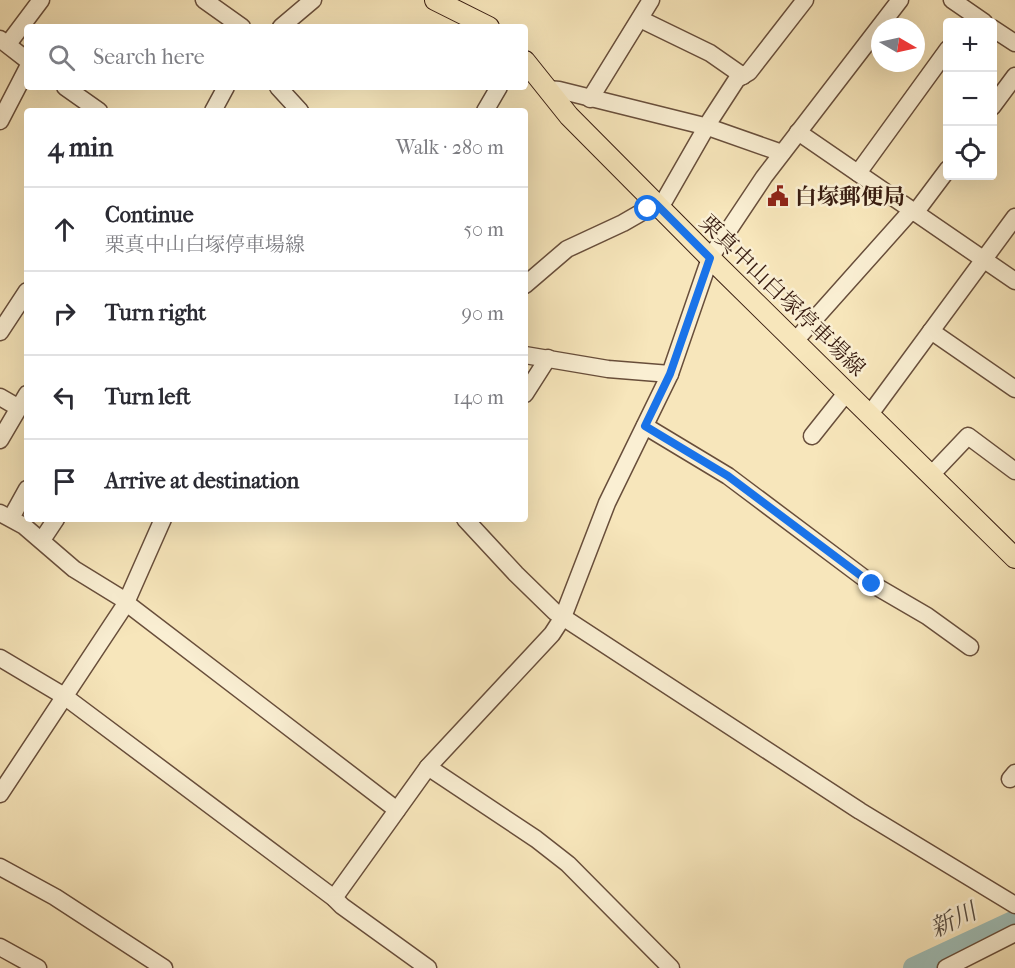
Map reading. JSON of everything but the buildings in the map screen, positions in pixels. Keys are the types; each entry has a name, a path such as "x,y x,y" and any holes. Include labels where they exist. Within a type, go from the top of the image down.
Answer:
{"main road":[{"path":"435,0 483,24"},
{"name":"栗真中山白塚停車場線","path":"528,65 569,116 1015,558"}],"street":[{"path":"24,58 4,42 41,0"},
{"path":"204,0 238,24"},
{"path":"284,24 312,0"},
{"path":"590,99 651,0"},
{"path":"528,282 567,249 658,206 737,79 749,72 805,0"},
{"path":"334,898 428,767 552,634 563,616 607,503 670,374 710,258 764,177 900,0"},
{"path":"952,0 972,18"},
{"path":"640,19 710,53 743,76"},
{"path":"997,31 1015,43"},
{"path":"858,173 943,56"},
{"path":"0,121 24,75"},
{"path":"997,101 1015,76"},
{"path":"548,89 708,127 782,153"},
{"path":"69,90 95,108"},
{"path":"215,108 224,90"},
{"path":"281,90 297,108"},
{"path":"487,108 497,90"},
{"path":"798,132 1015,280"},
{"path":"795,341 913,212 943,175"},
{"path":"870,414 1015,217"},
{"path":"0,332 24,298"},
{"path":"931,331 1015,388"},
{"path":"528,355 608,369 670,374"},
{"path":"528,389 548,358"},
{"path":"812,436 847,392"},
{"path":"0,397 23,401 0,441"},
{"path":"645,426 728,476 872,584 927,616 970,647"},
{"path":"931,475 968,436 1015,471"},
{"path":"24,493 5,515 42,540 74,569 129,605 397,810"},
{"path":"42,540 54,522"},
{"path":"0,794 126,603 162,522"},
{"path":"468,522 555,612 860,811 1015,905"},
{"path":"0,658 64,696 342,906 428,968"},
{"path":"428,767 536,839 568,864 671,968"},
{"path":"0,867 55,897 164,968"},
{"path":"946,968 1015,933"},
{"path":"0,947 38,968"}],"waterway":[{"name":"新川","path":"914,968 1015,921"}],"place":[{"name":"白塚郵便局","path":"778,196"}],"route":[{"path":"648,209 656,204 710,258 670,374 645,426 728,476 872,584"}]}
